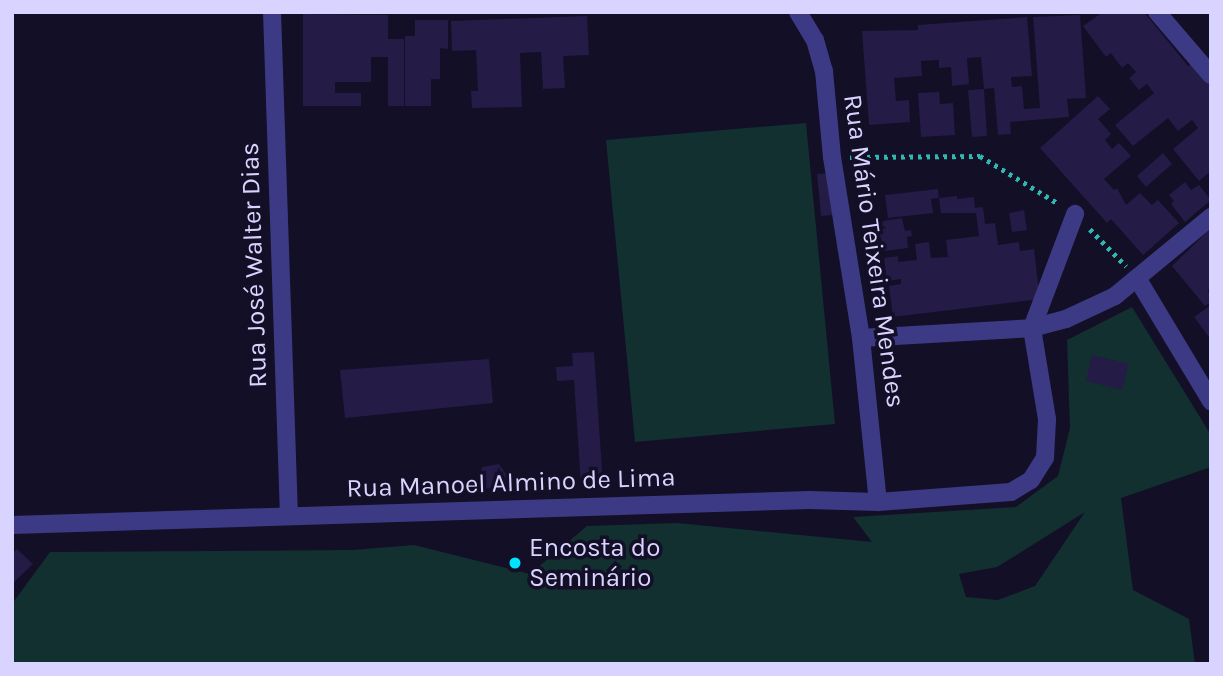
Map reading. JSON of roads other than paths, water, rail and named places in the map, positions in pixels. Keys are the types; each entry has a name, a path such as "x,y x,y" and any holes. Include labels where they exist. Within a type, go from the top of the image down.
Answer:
{"street":[{"name":"Rua José Walter Dias","path":"272,12 289,516"},
{"name":"Rua Mário Teixeira Mendes","path":"798,12 820,54 832,157 861,338 878,502"},
{"path":"1157,12 1211,75"},
{"path":"1031,328 1075,214"},
{"path":"861,338 1031,328 1092,309 1115,296 1211,217"},
{"path":"1137,278 1211,401"},
{"name":"Rua Manoel Almino de Lima","path":"12,526 810,500 878,502 1011,492 1031,480 1045,458 1047,419 1031,328"}],"place":[{"name":"Encosta do Seminário","path":"515,563"}]}
